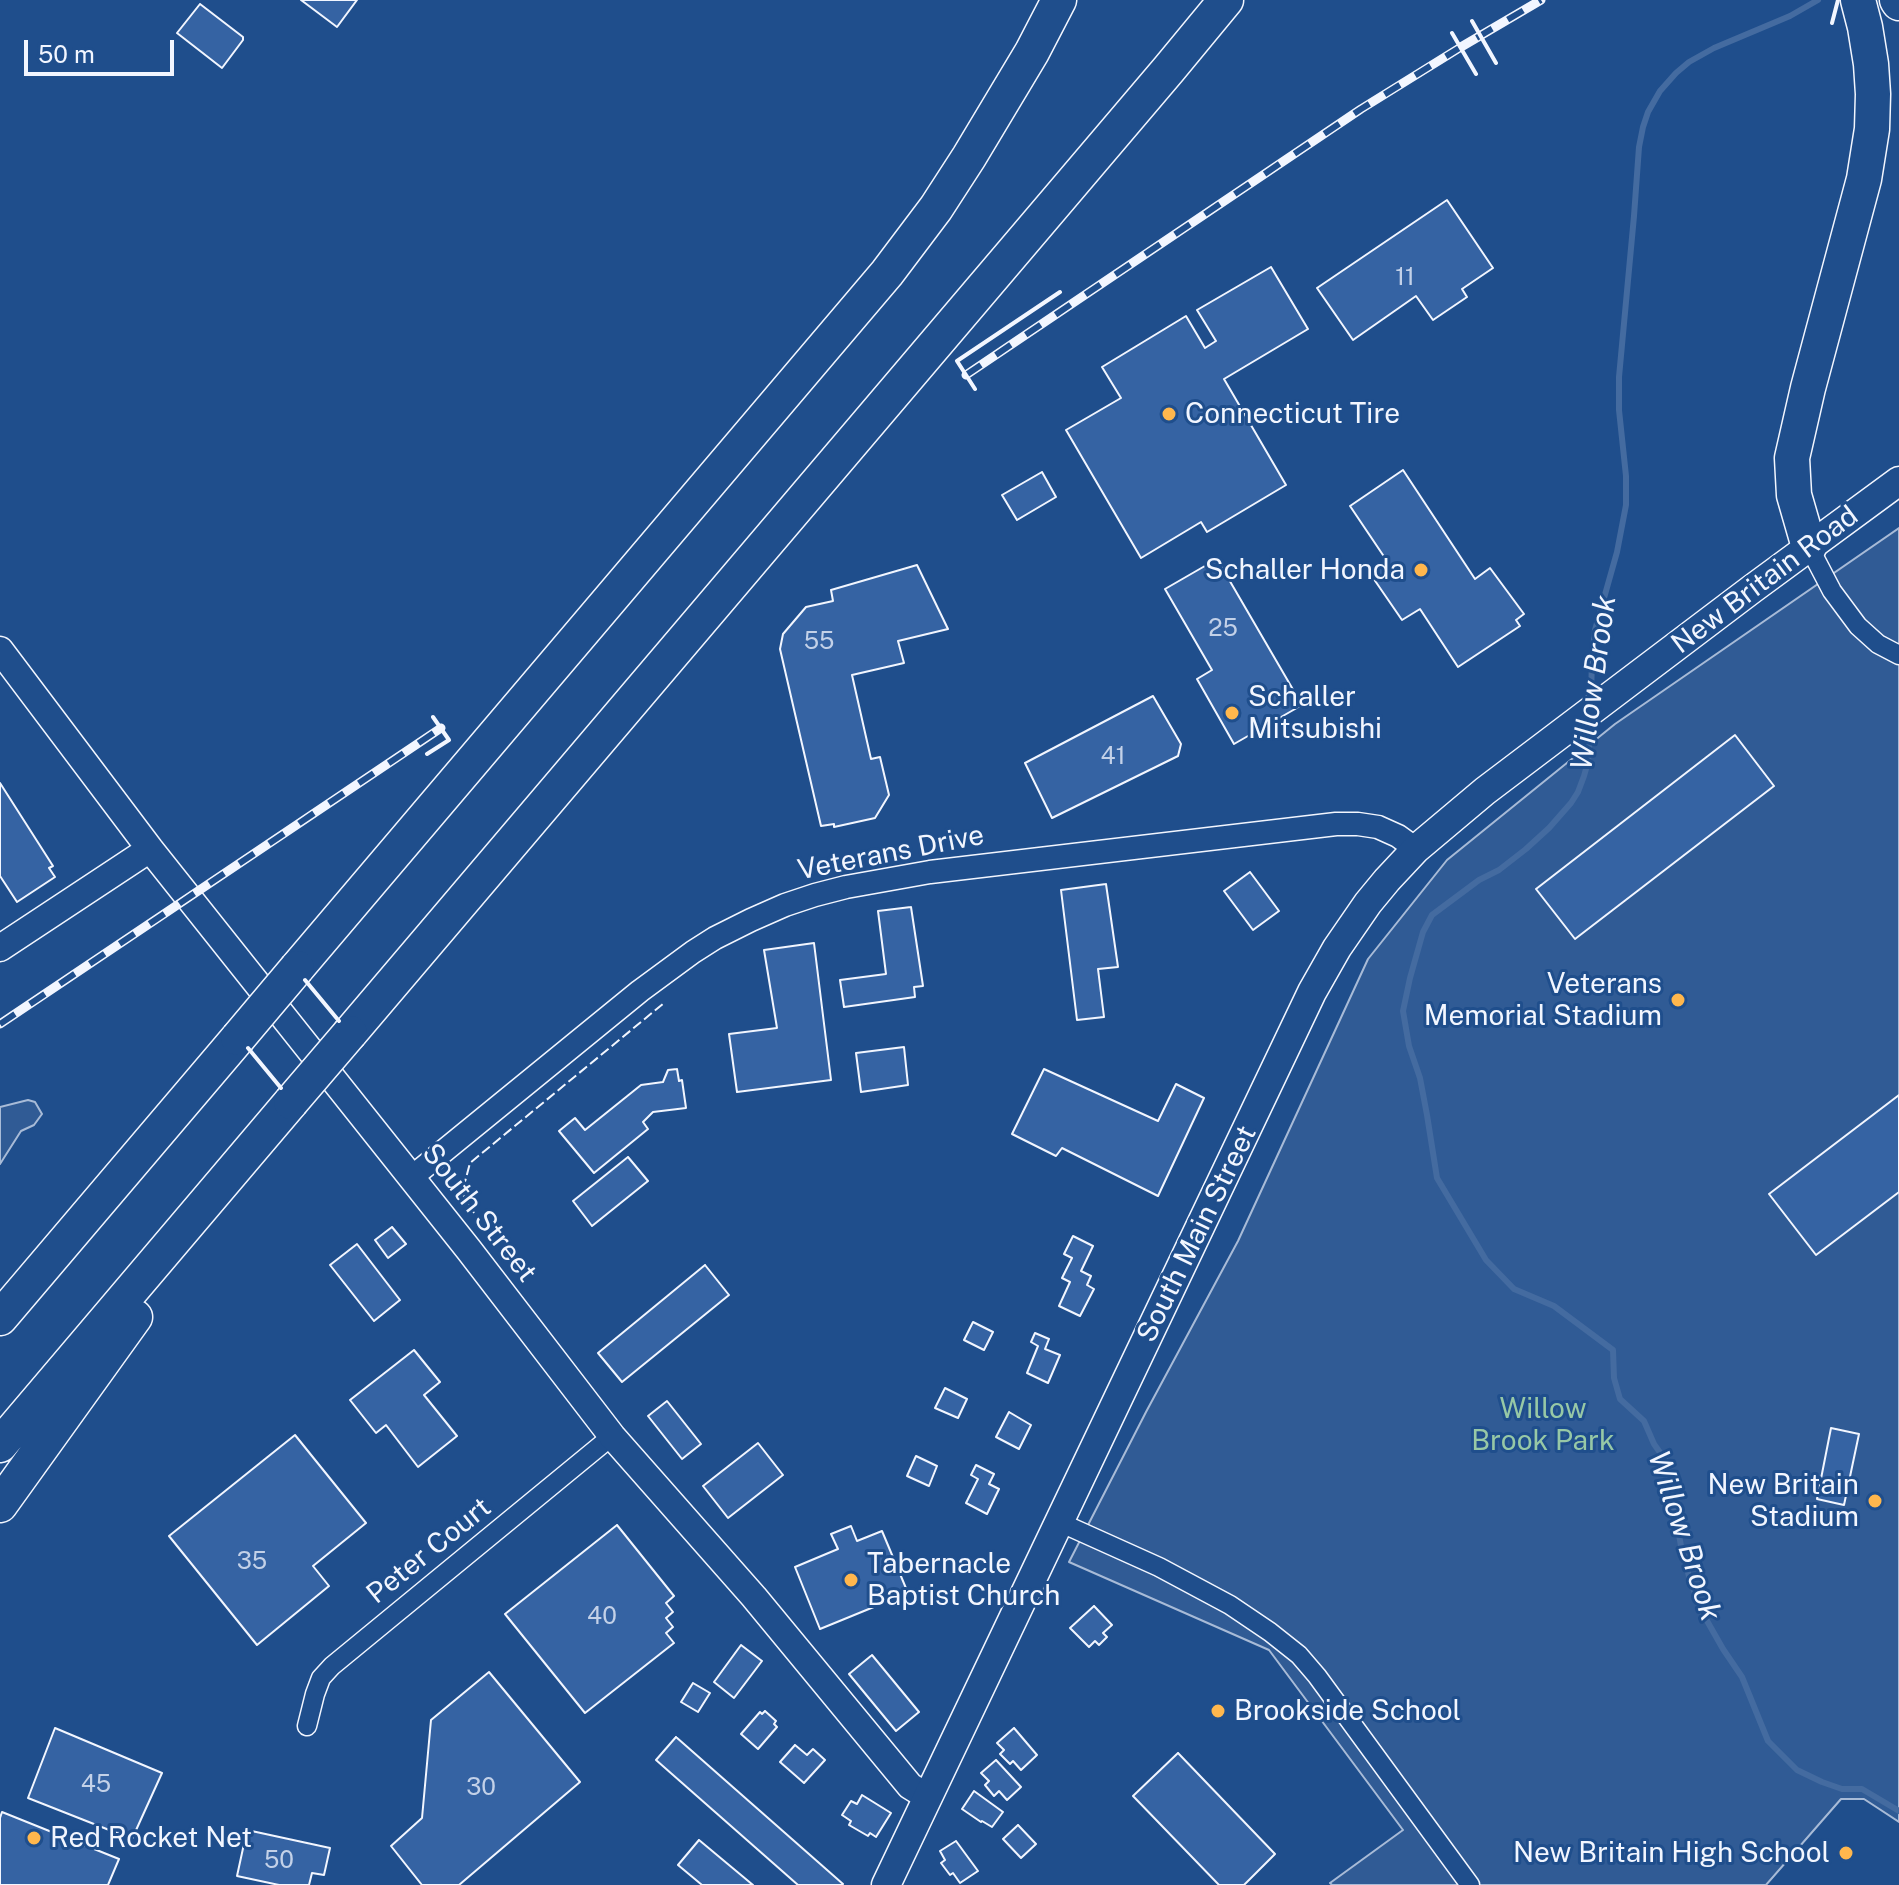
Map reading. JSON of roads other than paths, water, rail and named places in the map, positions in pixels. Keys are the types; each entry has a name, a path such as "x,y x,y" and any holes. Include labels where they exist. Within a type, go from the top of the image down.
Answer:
{"highway":[{"path":"0,1445 1226,0"},
{"path":"1809,547 1794,495 1792,458 1864,179 1872,129 1872,73 1858,0"},
{"path":"0,1318 887,273 962,169 1014,84 1057,4"},
{"path":"0,1505 162,1280 198,1212"}],"main road":[{"name":"New Britain Road","path":"1632,679 1899,481"},
{"name":"South Street","path":"0,650 150,849 412,1177 612,1436 754,1597 910,1786 928,1797"},
{"name":"South Main Street","path":"886,1885 1318,980 1344,937 1374,894 1416,849 1485,791 1632,679"},
{"path":"0,948 150,849"}],"street":[{"path":"1809,547 1828,585 1858,626 1878,644 1899,655"},
{"name":"Veterans Drive","path":"412,1177 681,961 715,938 751,920 815,895 873,881 945,870 1336,824 1378,827 1416,849"},
{"name":"Peter Court","path":"307,1726 321,1678 332,1666 612,1436"},
{"path":"1059,1522 1159,1567 1230,1605 1299,1655 1470,1885"}],"waterway":[{"name":"Willow Brook","path":"1591,698 1595,630 1617,552 1626,505 1619,377 1643,127 1660,91 1689,62 1818,0"},
{"name":"Willow Brook","path":"1591,721 1588,762 1571,803 1526,849 1432,915 1423,932 1403,1011 1409,1046 1420,1078 1437,1178 1486,1260 1514,1289 1554,1306 1613,1350 1614,1378 1620,1399 1644,1421 1666,1461 1681,1546 1702,1612 1742,1677 1768,1741 1797,1770 1842,1789 1862,1789 1899,1811"}],"railway":[{"path":"966,375 1361,109 1541,0"},
{"path":"0,1024 441,728"}],"place":[{"name":"Connecticut Tire","path":"1169,414"},
{"name":"Schaller Honda","path":"1421,570"},
{"name":"Schaller Mitsubishi","path":"1232,713"},
{"name":"Veterans Memorial Stadium","path":"1678,1000"},
{"name":"New Britain Stadium","path":"1875,1501"},
{"name":"Tabernacle Baptist Church","path":"851,1580"},
{"name":"Brookside School","path":"1218,1711"},
{"name":"Red Rocket Net","path":"34,1838"},
{"name":"New Britain High School","path":"1846,1853"}],"park label":[{"name":"Willow Brook Park","path":"1543,1425"}]}
